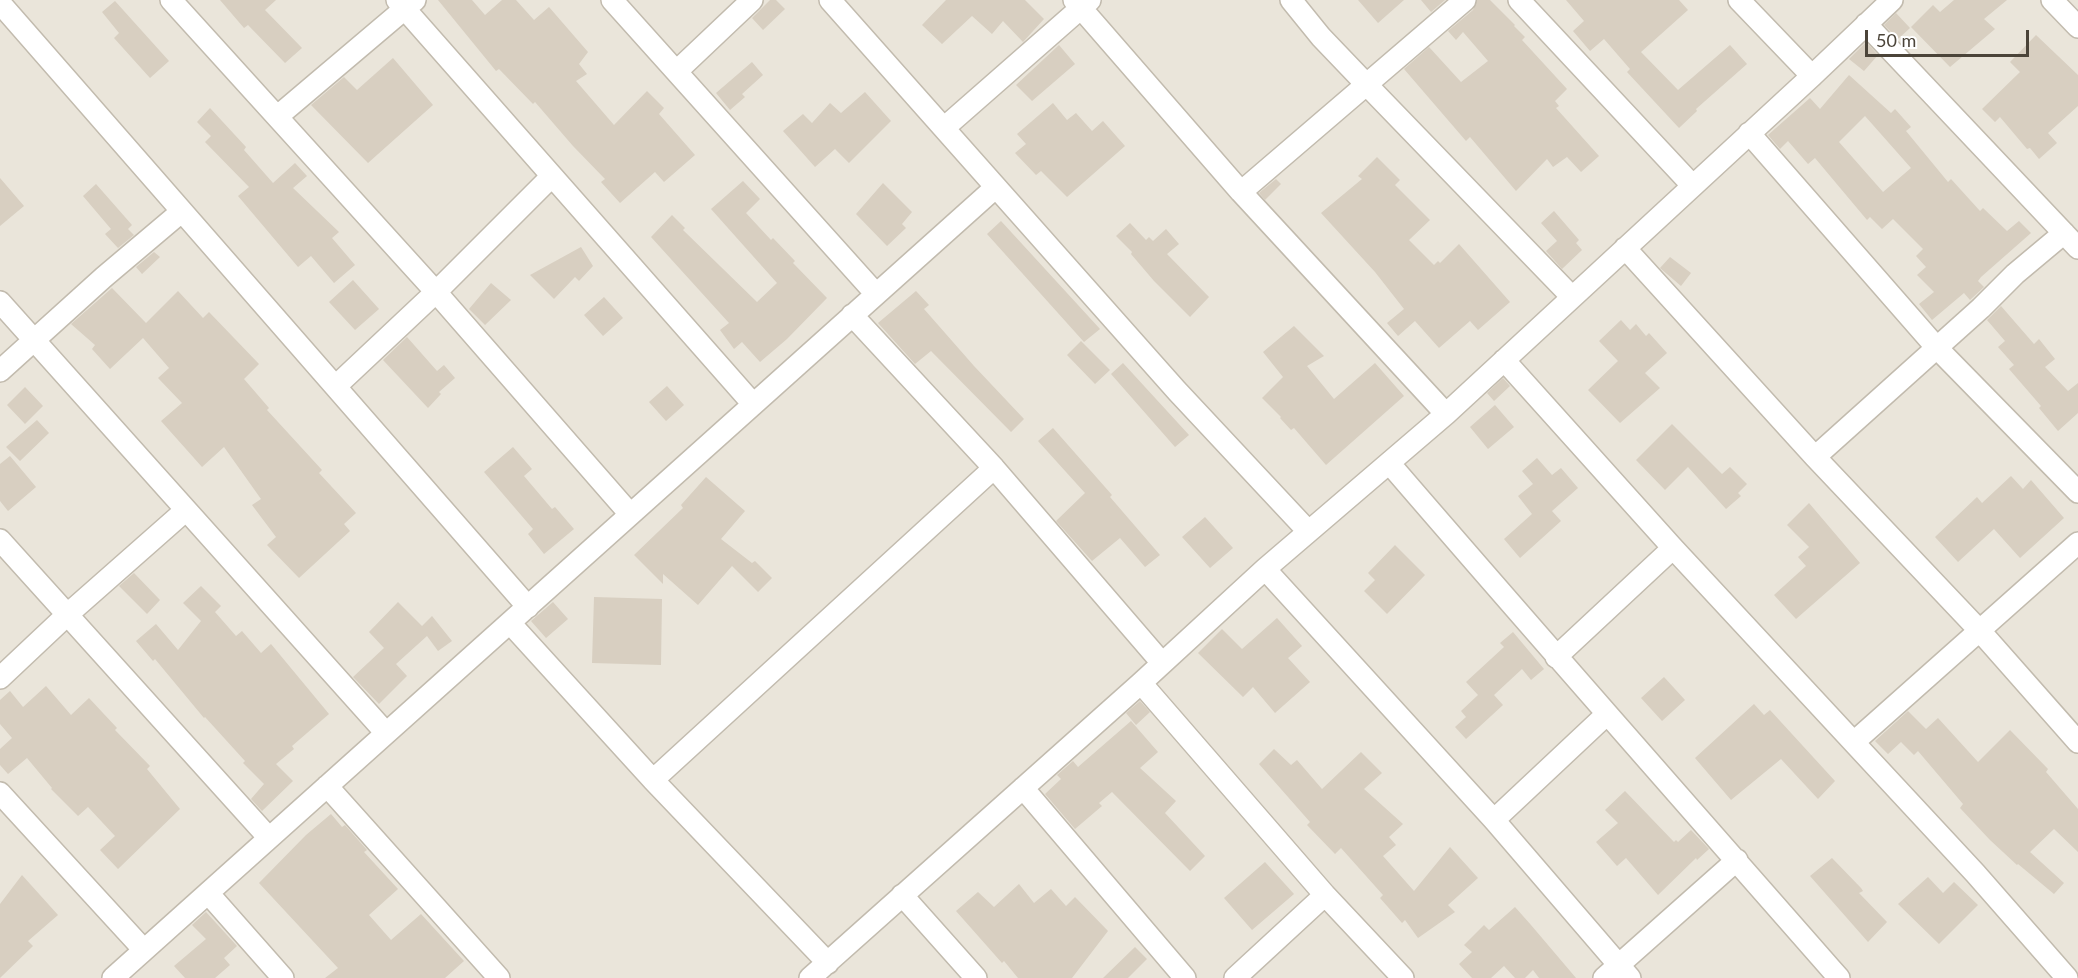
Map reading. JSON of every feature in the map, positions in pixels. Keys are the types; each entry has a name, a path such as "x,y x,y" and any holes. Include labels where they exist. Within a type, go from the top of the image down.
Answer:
{"street":[{"path":"171,0 436,292 630,514"},
{"path":"612,0 876,294"},
{"path":"677,71 752,0"},
{"path":"830,0 1177,391 1308,531"},
{"path":"1291,0 1321,37 1572,297"},
{"path":"1241,192 1465,0"},
{"path":"1519,0 1692,185"},
{"path":"1739,0 1812,76"},
{"path":"810,978 1141,683 1265,568 1446,414 1892,0"},
{"path":"2052,0 2078,27"},
{"path":"0,3 528,608"},
{"path":"278,116 405,3 551,177 753,404"},
{"path":"944,128 1082,3 1241,192 1446,414"},
{"path":"1815,457 1937,348 2015,274 2071,241 1866,24"},
{"path":"1749,133 1937,348 2078,492"},
{"path":"336,386 436,292 551,177"},
{"path":"113,978 996,187"},
{"path":"0,371 181,212"},
{"path":"1625,248 1815,457 1980,631 2078,742"},
{"path":"0,302 386,733"},
{"path":"852,315 994,468 1162,663"},
{"path":"1504,360 1673,548 1976,873 2067,978"},
{"path":"1390,464 1556,657 1839,978"},
{"path":"653,780 994,468"},
{"path":"0,678 68,614 186,510"},
{"path":"0,540 269,838"},
{"path":"1854,742 2078,543"},
{"path":"1556,657 1673,548"},
{"path":"1265,568 1494,820 1618,974 1737,860"},
{"path":"510,623 653,780 828,963"},
{"path":"1141,683 1325,895 1403,978"},
{"path":"1494,820 1607,714"},
{"path":"327,786 488,974"},
{"path":"1023,788 1185,978"},
{"path":"0,793 144,950"},
{"path":"208,893 283,978"},
{"path":"902,895 976,978"},
{"path":"1235,978 1325,895"}],"shaded area":[{"path":"0,0 2078,0 2078,978 0,978"}],"building":[{"path":"220,0 276,0 265,10 302,48 285,63 248,25 244,28"},
{"path":"438,0 472,0 485,15 502,0 516,0 534,20 549,7 588,52 579,64 587,74 576,81 614,125 647,91 664,108 659,114 695,155 664,182 655,172 620,203 601,182 605,179 535,102 533,104 499,69 496,71"},
{"path":"770,0 776,0 785,9 763,30 752,18"},
{"path":"946,0 1025,0 1044,19 1023,42 1003,21 992,34 972,16 942,44 922,25"},
{"path":"1358,0 1404,0 1378,23"},
{"path":"1421,0 1445,0 1431,12"},
{"path":"1477,0 1490,0 1515,25 1525,37 1522,40 1567,89 1555,101 1559,106 1556,108 1599,156 1581,172 1567,157 1553,167 1547,159 1516,191 1470,137 1466,141 1404,69 1429,47 1461,82 1488,61 1463,32 1456,40 1448,31 1473,10"},
{"path":"1566,0 1679,0 1688,10 1641,52 1678,90 1730,45 1747,64 1696,109 1697,111 1679,128 1627,72 1630,69 1604,39 1590,51 1573,31 1584,21"},
{"path":"1954,0 2007,0 1984,19 1995,29 1950,67 1911,27 1933,5 1940,12"},
{"path":"115,1 169,61 150,78 114,38 119,33 102,12"},
{"path":"1896,13 1910,28 1898,39 1884,25"},
{"path":"2036,35 2078,75 2078,106 2048,133 2057,143 2039,159 2030,148 2027,149 2000,117 1995,122 1982,109 2020,72 2010,62"},
{"path":"1866,42 1878,55 1864,71 1849,59"},
{"path":"1059,45 1075,64 1032,101 1016,85"},
{"path":"393,58 433,105 368,163 311,105 344,77 357,90"},
{"path":"752,62 763,75 742,94 745,97 730,110 716,93"},
{"path":"1849,75 1891,113 1895,109 1911,127 1906,131 1948,182 1951,179 1980,211 1983,208 2007,231 2019,221 2031,233 1981,277 1978,281 1984,287 1970,300 1964,293 1932,320 1919,304 1934,292 1917,275 1926,267 1916,256 1923,249 1893,219 1882,229 1870,217 1867,220 1815,158 1808,164 1788,141 1780,149 1768,135 1810,98 1820,109","holes":["1865,116 1911,168 1883,192 1839,142"]},
{"path":"865,92 891,121 849,163 835,149 815,167 783,131 803,114 812,123 830,103 841,113"},
{"path":"1053,103 1067,120 1076,113 1092,131 1103,121 1125,146 1067,197 1041,171 1036,175 1015,153 1026,144 1017,134"},
{"path":"210,108 246,147 244,150 273,183 295,163 307,176 293,188 339,232 332,238 355,265 334,283 311,256 298,267 238,196 249,187 205,142 211,136 197,122"},
{"path":"1377,157 1400,180 1395,185 1430,220 1409,240 1434,265 1438,261 1440,263 1459,244 1510,302 1478,330 1470,321 1439,348 1415,321 1398,336 1387,323 1404,309 1375,272 1321,213 1362,179 1358,176"},
{"path":"0,178 24,206 0,226"},
{"path":"1276,179 1281,184 1265,200 1259,193"},
{"path":"743,181 760,199 746,213 795,261 793,263 827,298 787,339 760,362 742,342 734,349 720,330 729,323 651,237 672,215 685,228 683,230 757,302 777,283 711,209"},
{"path":"883,183 912,212 902,224 906,228 887,246 856,214"},
{"path":"96,184 132,225 128,229 134,235 118,248 105,234 111,229 83,196"},
{"path":"1554,211 1579,240 1576,243 1582,250 1562,269 1546,251 1557,241 1541,223"},
{"path":"1001,221 1100,329 1084,342 987,234"},
{"path":"1130,223 1146,240 1149,237 1153,241 1166,229 1179,244 1167,254 1209,297 1190,317 1154,281 1131,254 1132,252 1116,236"},
{"path":"581,247 593,266 579,281 575,277 554,299 530,275"},
{"path":"154,252 160,257 142,274 136,267"},
{"path":"1670,257 1691,273 1681,286 1660,268"},
{"path":"353,280 379,309 355,330 329,302"},
{"path":"491,283 511,300 485,325 469,309"},
{"path":"112,288 146,323 178,291 203,318 209,312 259,364 244,379 269,408 267,410 322,470 319,473 356,513 344,524 350,531 299,578 267,545 276,537 252,505 261,499 224,447 202,467 161,421 182,403 158,378 169,368 143,338 110,369 92,349 95,345 71,324"},
{"path":"916,291 929,305 924,309 1024,419 1011,432 931,351 915,364 878,323"},
{"path":"604,297 623,318 603,336 584,315"},
{"path":"2001,306 2034,344 2039,339 2055,359 2045,367 2068,391 2078,383 2078,413 2058,431 2039,408 2041,406 2009,369 2014,365 1998,347 2005,341 1987,320"},
{"path":"1621,320 1630,330 1636,324 1646,336 1649,333 1667,353 1645,373 1660,388 1620,423 1588,390 1618,361 1599,341"},
{"path":"1294,326 1324,356 1307,366 1334,399 1375,363 1404,396 1326,465 1294,428 1291,430 1262,398 1283,377 1263,352"},
{"path":"407,337 437,371 444,365 455,378 439,392 441,394 428,408 383,360"},
{"path":"1081,341 1110,370 1095,384 1067,355"},
{"path":"1123,363 1189,435 1175,447 1111,374"},
{"path":"1503,378 1510,386 1494,401 1487,393"},
{"path":"667,386 684,405 666,421 649,402"},
{"path":"25,387 43,406 25,424 7,405"},
{"path":"1495,405 1514,427 1488,449 1470,427"},
{"path":"37,420 49,433 20,461 6,447"},
{"path":"1672,424 1722,474 1730,467 1747,484 1738,493 1741,496 1726,509 1688,467 1665,490 1636,460"},
{"path":"1053,428 1112,495 1110,497 1160,555 1145,567 1120,538 1092,561 1056,521 1085,493 1038,441"},
{"path":"513,447 532,469 524,476 552,509 555,507 574,529 544,554 528,534 533,529 484,472"},
{"path":"10,456 36,487 8,511 0,501 0,464"},
{"path":"1537,458 1552,475 1561,468 1578,488 1552,511 1561,521 1520,558 1504,539 1532,514 1518,496 1533,484 1522,471"},
{"path":"2011,476 2023,489 2031,480 2064,518 2020,558 1994,529 1958,562 1935,537 1977,497 1982,503"},
{"path":"706,477 745,511 721,539 752,563 755,561 772,578 758,592 732,566 698,605 663,574 663,584 634,555 683,508 681,505"},
{"path":"1809,503 1860,563 1796,619 1774,595 1806,566 1798,557 1809,547 1787,525"},
{"path":"1205,517 1233,548 1210,568 1182,537"},
{"path":"1395,545 1425,575 1387,614 1364,591 1375,580 1368,573"},
{"path":"134,573 160,600 147,614 119,586"},
{"path":"201,586 221,606 215,612 236,636 242,631 261,653 271,644 329,714 292,746 294,749 276,764 293,781 262,811 251,799 264,784 243,763 245,761 204,718 155,659 153,661 136,641 156,624 178,650 201,621 183,603"},
{"path":"594,597 662,599 661,665 592,663"},
{"path":"398,602 422,626 432,616 452,641 438,651 427,636 396,664 407,676 379,704 353,677 384,648 369,632"},
{"path":"553,602 568,619 546,638 531,621"},
{"path":"1277,618 1302,646 1288,658 1310,682 1275,713 1253,687 1243,697 1198,653 1222,629 1242,649"},
{"path":"1513,632 1544,669 1531,680 1522,669 1494,695 1503,705 1466,739 1455,727 1466,717 1461,711 1478,695 1466,682 1504,647 1500,643"},
{"path":"1664,677 1685,700 1662,721 1641,698"},
{"path":"46,686 71,715 89,698 117,728 115,730 150,766 147,769 180,809 118,869 100,850 115,836 88,807 78,816 51,789 27,758 8,774 0,765 0,749 12,738 0,724 0,700 10,691 23,707"},
{"path":"1140,701 1150,712 1136,725 1126,713"},
{"path":"1754,704 1764,715 1770,710 1835,781 1818,799 1781,759 1731,800 1695,758"},
{"path":"1908,711 1926,729 1938,718 1978,762 2010,730 2048,769 2046,772 2078,809 2078,852 2054,829 2030,852 2064,883 2054,894 1990,840 1960,808 1963,804 1918,751 1914,755 1901,742 1888,754 1875,741"},
{"path":"1131,721 1158,752 1140,768 1176,801 1165,813 1205,856 1190,871 1112,792 1099,803 1102,806 1075,829 1045,794 1061,779 1057,775 1073,761 1078,767"},
{"path":"1274,749 1291,765 1297,760 1322,789 1361,752 1382,773 1364,789 1403,824 1389,837 1396,845 1383,856 1414,891 1450,847 1478,878 1448,905 1455,912 1418,938 1405,920 1402,923 1380,898 1383,895 1341,848 1335,854 1307,825 1310,822 1259,764"},
{"path":"1625,791 1674,842 1676,840 1678,842 1691,830 1709,849 1697,860 1696,858 1658,895 1626,858 1617,866 1596,842 1618,823 1605,810"},
{"path":"331,814 342,827 345,825 367,850 364,852 398,889 369,915 391,940 421,914 464,961 445,978 325,978 338,968 259,883 306,835"},
{"path":"1832,858 1861,888 1863,891 1859,893 1887,922 1868,942 1810,876"},
{"path":"1265,862 1294,894 1252,930 1224,898"},
{"path":"22,875 58,915 28,941 33,946 0,978 0,904"},
{"path":"1928,877 1943,893 1954,882 1978,905 1939,944 1898,904"},
{"path":"1019,884 1034,903 1051,889 1066,906 1075,897 1108,931 1072,978 1018,978 956,911 978,892 994,907"},
{"path":"1515,907 1576,978 1539,978 1533,970 1525,978 1515,978 1504,966 1491,978 1472,978 1459,964 1472,952 1464,945 1484,925 1489,930"},
{"path":"206,912 237,946 224,958 230,965 215,978 185,978 174,966 206,939 192,925"},
{"path":"1135,947 1147,959 1128,978 1103,978"}]}
